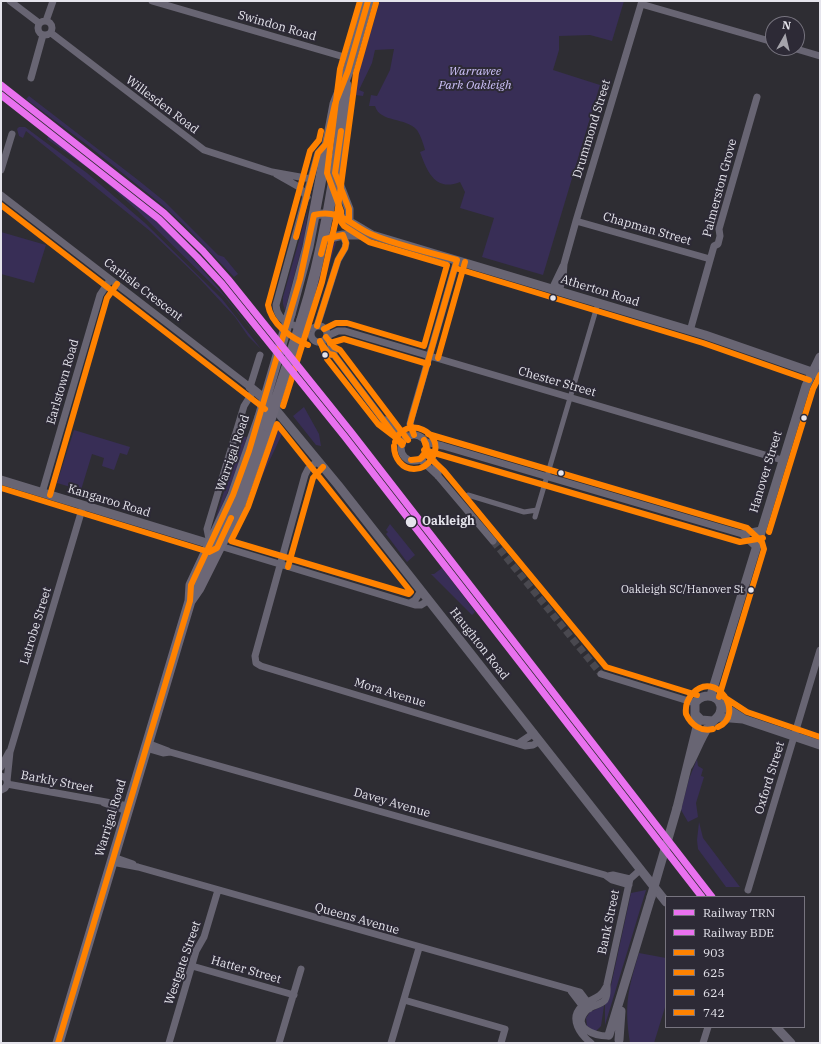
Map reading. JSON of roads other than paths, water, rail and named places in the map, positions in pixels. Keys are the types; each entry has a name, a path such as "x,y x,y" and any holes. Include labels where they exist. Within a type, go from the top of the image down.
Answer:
{"highway":[{"name":"Warrigal Road","path":"215,545 242,500 268,426 298,322 325,239 348,71 368,1"},
{"name":"Warrigal Road","path":"58,1043 190,601 200,588 260,417 305,260 334,104 348,71"}],"street":[{"path":"10,1 43,22 51,24 51,33 43,35"},
{"path":"43,35 38,29 53,1"},
{"name":"Swindon Road","path":"152,1 351,59"},
{"path":"642,2 765,40"},
{"name":"Drummond Street","path":"556,290 557,276 564,264 642,2"},
{"name":"Willesden Road","path":"51,33 204,150 272,172 311,179"},
{"path":"31,78 43,35"},
{"path":"805,52 820,56"},
{"name":"Palmerston Grove","path":"690,331 714,246 718,244 719,229 757,97"},
{"path":"1,170 12,134"},
{"name":"Warrigal Road","path":"311,337 297,330 298,322 281,317 276,305 318,153 326,144"},
{"name":"Willesden Road","path":"272,172 299,187 307,197"},
{"path":"335,173 348,209 349,220"},
{"name":"Carlisle Crescent","path":"1,195 271,404"},
{"name":"Atherton Road","path":"314,215 329,214 349,220 372,234 690,331 816,373"},
{"name":"Chapman Street","path":"576,221 710,259"},
{"name":"Atherton Road","path":"325,239 343,235 372,234"},
{"path":"343,235 346,243 345,248 338,260 311,337 315,341 320,342 329,354 334,356 402,445 402,452 407,458 411,460 420,459 427,450"},
{"path":"402,445 411,436 410,424 412,416 457,260"},
{"name":"Earlstown Road","path":"42,493 100,295 110,280"},
{"path":"535,516 598,303"},
{"path":"298,322 324,329 334,351 334,356"},
{"name":"Chester Street","path":"327,337 338,331 345,330 782,460"},
{"path":"320,342 327,337"},
{"name":"Warrigal Road","path":"215,545 207,529 244,406 252,389 260,355"},
{"name":"Hanover Street","path":"711,696 782,460 816,373 820,357"},
{"name":"Haughton Road","path":"271,404 429,600 665,901"},
{"path":"384,420 411,436 421,437 426,442 742,534 756,547"},
{"path":"426,442 427,450 438,468 438,476"},
{"path":"420,459 438,476 493,541"},
{"path":"280,565 305,475 308,469 318,461"},
{"name":"Kangaroo Road","path":"1,480 215,545"},
{"path":"468,495 524,512 537,510"},
{"name":"Latrobe Street","path":"7,783 10,752 83,506"},
{"path":"742,534 761,530"},
{"path":"215,545 410,603 421,605 429,600"},
{"name":"Mora Avenue","path":"280,565 255,659 256,663 266,668 519,743 537,737"},
{"path":"410,603 415,600 421,591"},
{"name":"Oxford Street","path":"748,890 820,650"},
{"path":"601,674 695,703"},
{"path":"607,1038 677,808 688,766 697,722 695,703 703,696 711,696 720,704 743,719 820,745"},
{"path":"688,766 721,708 720,704"},
{"path":"695,714 701,720 743,719"},
{"name":"Davey Avenue","path":"147,745 163,752 170,752 608,876 612,880 629,882"},
{"name":"Latrobe Street","path":"1,767 10,752"},
{"path":"1,776 7,783 5,788 1,790"},
{"name":"Barkly Street","path":"7,783 69,794 128,809"},
{"name":"Queens Avenue","path":"112,860 571,991 580,992 586,1007"},
{"name":"Bank Street","path":"586,1007 600,996 607,984 629,882 640,870"},
{"name":"Westgate Street","path":"169,1043 196,951 204,937 218,890"},
{"path":"391,1043 419,948"},
{"name":"Hatter Street","path":"192,966 294,995"},
{"name":"Hatter Street","path":"279,1043 302,969"},
{"path":"620,1041 622,988"},
{"path":"404,1000 505,1029 501,1043"},
{"path":"586,1007 583,1022 587,1031 607,1038 615,1036 620,1041"},
{"path":"586,1007 577,1014 577,1026 583,1037 591,1043"},
{"path":"703,1043 708,1028"},
{"path":"777,1028 791,1043"}],"tunnel":[{"path":"493,541 601,674"}],"rail line":[{"name":"TRN","path":"1,85 164,213 203,251 228,279 351,432 711,896"},
{"name":"BDE","path":"1,95 159,219 222,284 345,437 701,896"}],"place":[{"name":"Oakleigh","path":"411,522"},
{"name":"Oakleigh SC/Hanover St","path":"751,590"}],"park label":[{"name":"Warrawee Park Oakleigh","path":"475,79"}]}
